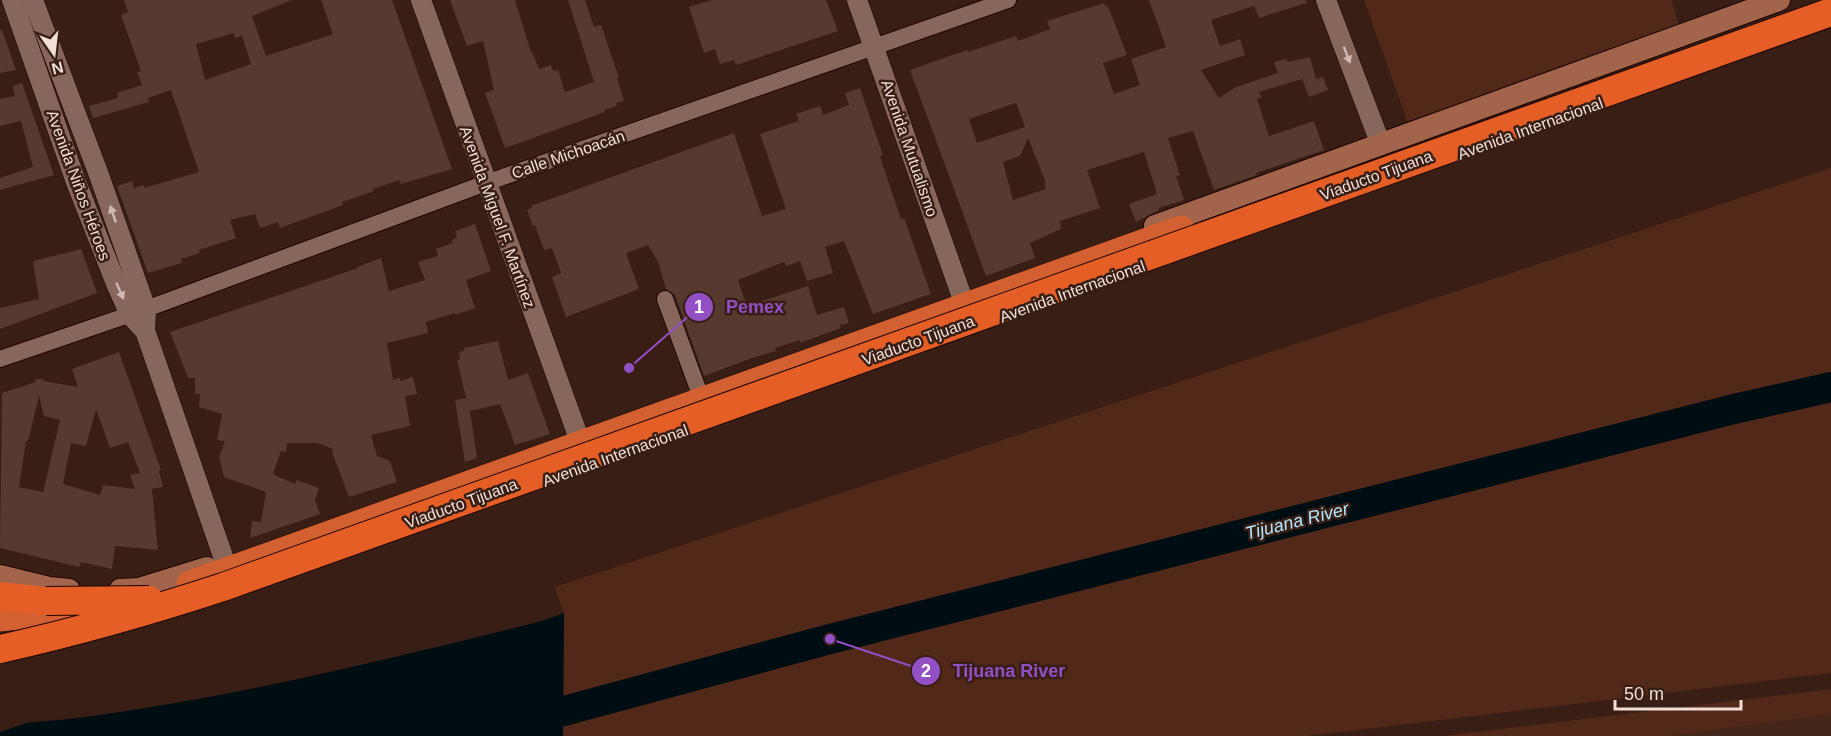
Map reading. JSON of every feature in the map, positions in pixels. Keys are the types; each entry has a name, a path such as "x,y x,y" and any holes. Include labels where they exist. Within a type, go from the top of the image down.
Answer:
{"highway":[{"name":"Avenida Internacional","path":"0,618 110,606 168,592 1824,0"},
{"name":"Viaducto Tijuana","path":"0,637 96,616 220,579 1831,4"},
{"name":"Viaducto Tijuana","path":"0,649 162,607 310,557 1831,12"},
{"name":"Avenida Internacional","path":"0,637 111,623 169,611 235,591 1831,20"},
{"path":"0,596 46,601 152,600"},
{"path":"0,602 57,613"}],"main road":[{"name":"Avenida Internacional","path":"0,576 49,588 106,592 139,589 225,562 698,389 962,297 1779,0"}],"street":[{"name":"Avenida Niños Héroes","path":"12,0 76,182 138,312"},
{"name":"Avenida Niños Héroes","path":"33,0 99,175 138,312 225,562"},
{"name":"Avenida Miguel F. Martínez","path":"421,0 577,433"},
{"name":"Avenida Mutualismo","path":"857,0 962,297"},
{"name":"Calle Michoacán","path":"0,359 138,312 486,183 1008,0"},
{"path":"1326,0 1381,145"},
{"path":"76,182 99,175"},
{"path":"665,299 698,389"}],"shaded area":[{"path":"1364,0 1672,0 1679,27 1408,123"},
{"path":"1831,168 1831,673 1307,736 563,736 564,613 555,587"},
{"path":"564,613 563,736 0,736 0,725 100,715 267,686 542,621"},
{"path":"1831,689 1831,714 1670,736 1443,736"},
{"path":"1831,714 1831,736 1670,736"}],"pier":[{"path":"40,718 0,732 0,722"}],"building":[{"path":"124,0 292,0 252,16 266,56 333,34 321,0 392,0 452,169 401,184 399,180 342,202 343,205 280,228 278,222 260,228 255,214 230,220 236,238 199,250 200,253 181,259 182,263 148,273 117,186 132,181 134,188 144,185 144,188 199,172 171,90 148,98 149,102 93,118 89,106 118,98 117,93 142,85 137,72 141,71 121,15 128,12","holes":["234,33 235,38 242,36 251,64 205,80 196,44"]},
{"path":"450,0 515,0 531,52 539,69 551,65 553,71 558,70 565,92 594,82 568,0 585,0 594,27 601,25 619,78 617,78 624,101 616,103 617,106 604,110 605,112 505,148 485,93 494,90 483,41 467,46"},
{"path":"712,0 826,0 838,31 736,65 734,60 720,64 715,49 704,53 689,7"},
{"path":"1149,0 1306,0 1306,3 1259,18 1254,6 1211,20 1220,46 1240,39 1245,55 1201,70 1219,98 1236,87 1278,73 1274,62 1286,59 1288,62 1310,57 1316,79 1323,77 1328,90 1309,97 1302,79 1259,92 1262,97 1257,99 1269,136 1314,121 1324,150 1214,190 1193,131 1168,138 1180,175 1176,176 1184,200 1159,208 1136,222 1129,204 1157,194 1144,152 1087,170 1100,208 1060,221 1061,229 1030,243 1035,258 986,276 910,70 1016,36 1018,41 1050,29 1047,21 1104,3 1106,7 1108,6 1127,55 1103,63 1114,94 1140,85 1131,59 1166,47","holes":["1016,103 1025,127 977,143 969,119","1028,138 1046,183 1044,183 1046,189 1013,200 1003,162 1020,156"]},
{"path":"0,30 2,30 16,70 0,73"},
{"path":"22,83 54,175 0,190 0,178 33,167 21,121 0,126 0,99 15,96 13,86"},
{"path":"860,88 883,155 880,156 901,219 904,218 931,294 873,314 844,241 825,247 833,273 807,281 800,261 786,266 784,262 738,280 747,306 808,286 817,315 844,307 849,323 800,343 800,340 775,348 776,351 704,376 675,295 666,289 658,262 648,245 626,253 639,289 566,317 552,277 561,273 552,248 544,250 535,225 533,226 527,210 532,208 531,206 734,133 762,216 786,209 760,134 799,121 796,114 820,106 823,115 849,105 845,93"},
{"path":"475,224 491,271 466,280 475,308 426,322 428,333 387,343 393,380 400,378 400,381 413,377 417,394 405,396 410,426 371,435 377,456 390,461 397,482 349,497 332,452 333,449 318,443 287,443 286,452 281,451 273,474 295,484 297,480 319,488 315,500 320,514 250,538 252,521 261,522 266,492 224,477 219,457 225,441 217,440 222,414 199,407 200,394 195,394 195,378 188,378 170,332 358,268 381,258 389,291 425,280 418,262 438,256 436,249 453,243 452,240 457,237 455,231"},
{"path":"81,249 97,293 0,329 0,308 39,299 33,261"},
{"path":"498,341 508,380 528,373 550,434 515,445 500,404 470,411 477,458 465,462 455,400 466,398 457,360 460,360 459,352 464,351 464,348"},
{"path":"119,352 161,470 159,471 163,487 152,489 158,550 115,546 112,569 81,562 79,567 0,548 2,393 36,382 35,379 78,387 72,369","holes":["39,396 44,416 60,420 43,492 19,487 26,441 28,441","96,409 110,448 128,442 140,473 130,475 135,489 103,485 100,495 63,484 71,443 86,446"]}],"waterway":[{"name":"Tijuana River","path":"450,736 564,711 830,639 1734,409 1831,387"}],"place":[{"name":"Pemex","path":"629,368"},
{"name":"Tijuana River","path":"830,639"}]}
